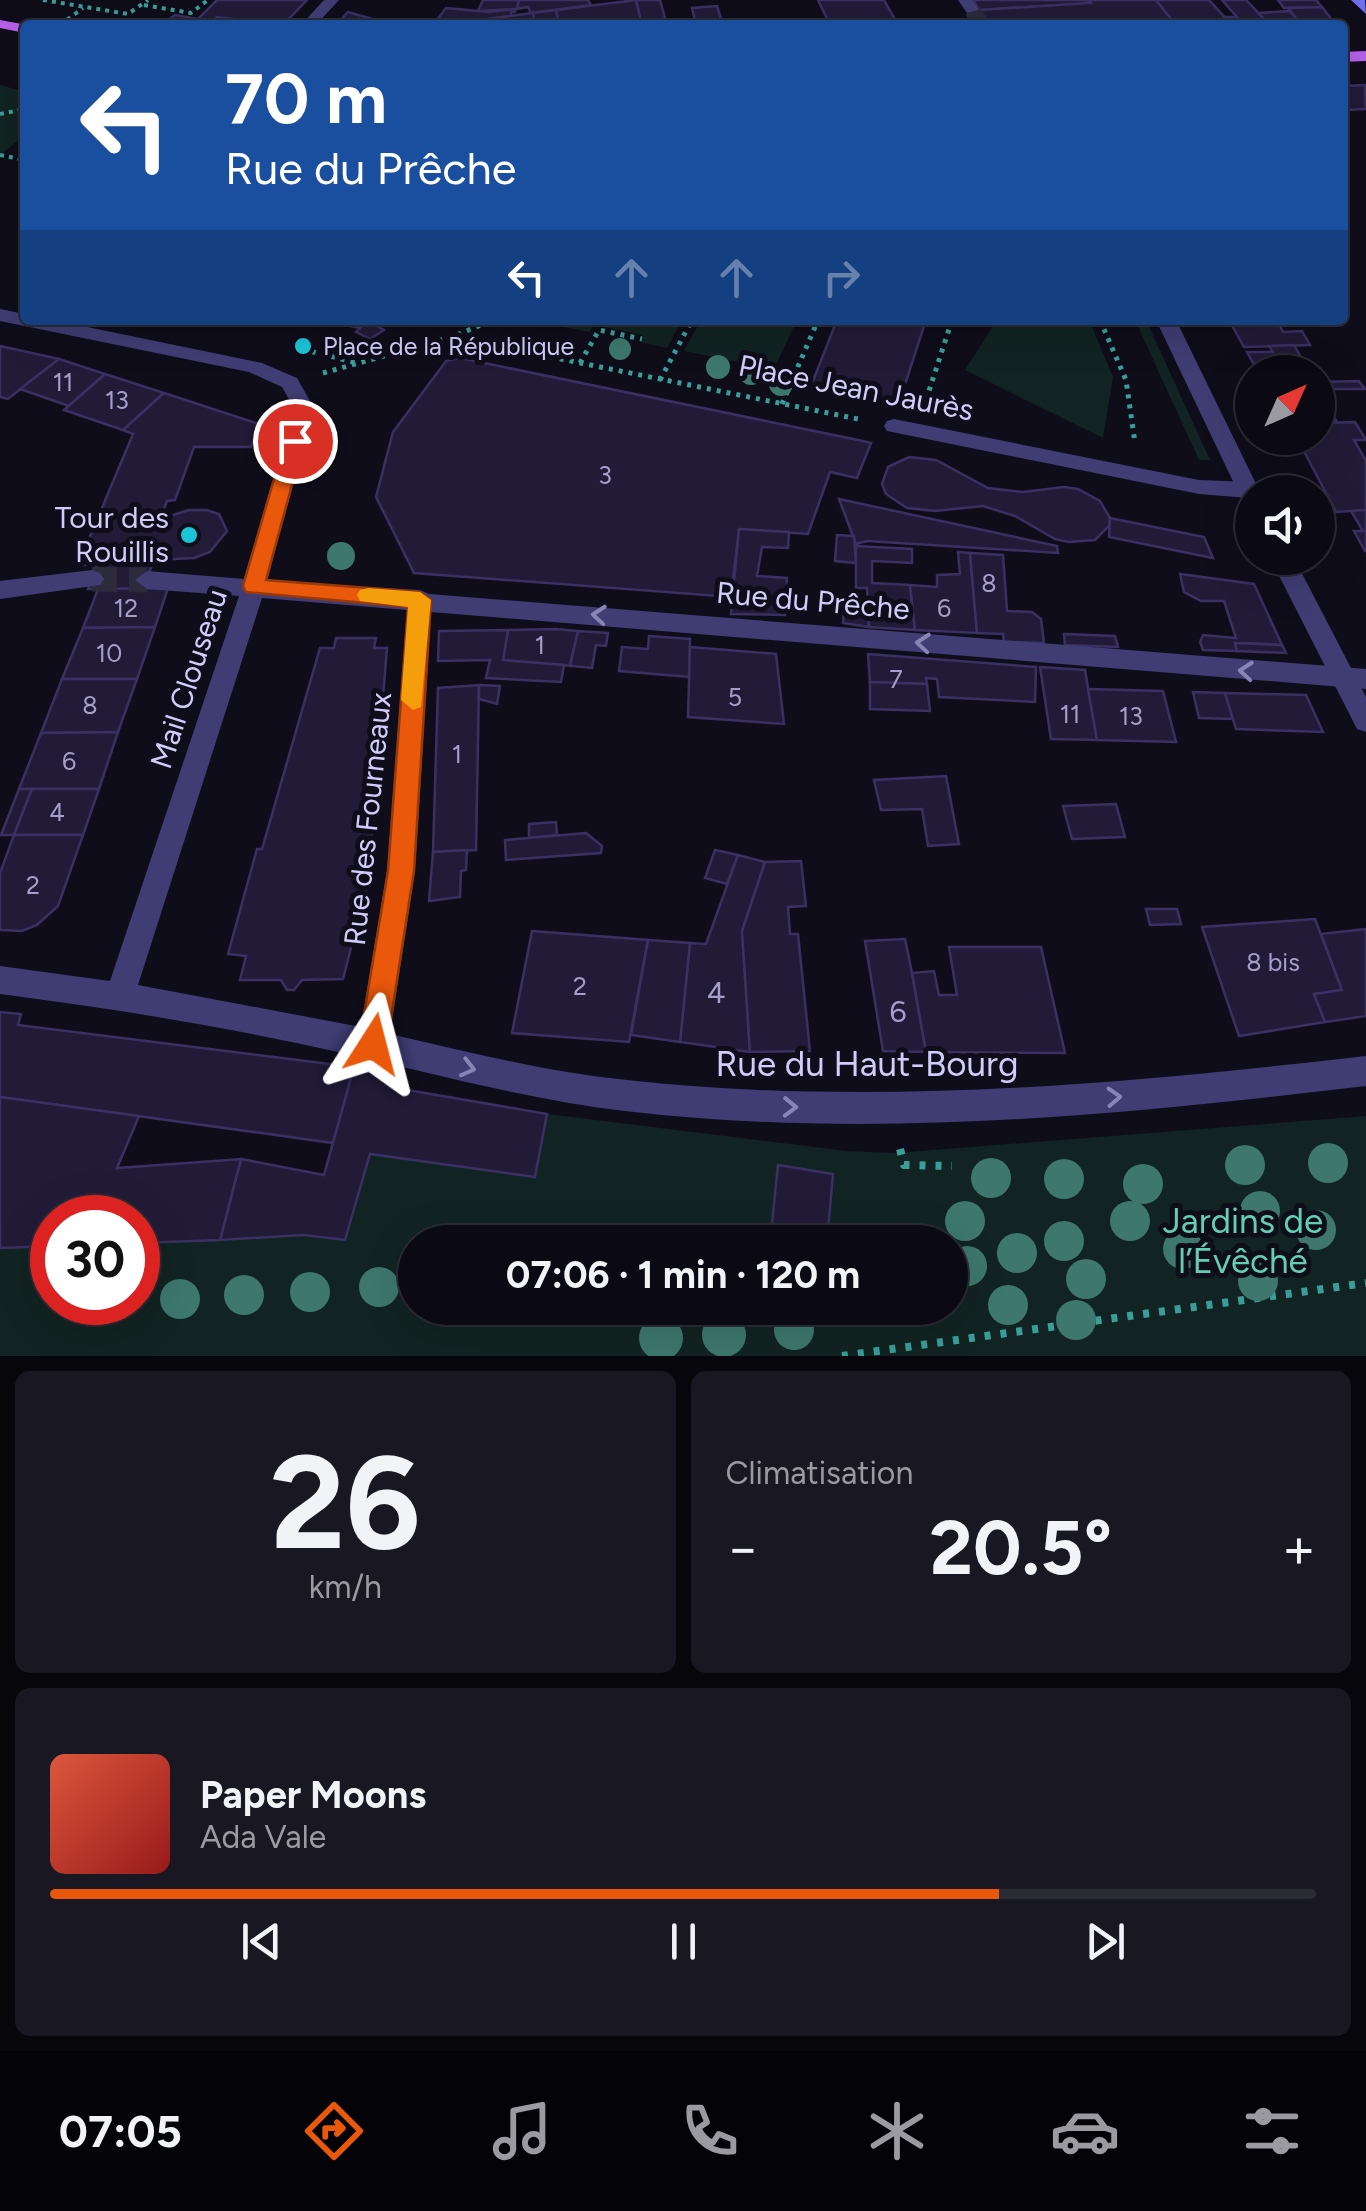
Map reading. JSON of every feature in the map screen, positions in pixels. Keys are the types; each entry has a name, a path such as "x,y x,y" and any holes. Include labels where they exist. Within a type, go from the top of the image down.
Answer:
{"main road":[{"path":"1358,0 1366,10"}],"street":[{"path":"313,20 332,0"},
{"path":"48,325 255,368 290,383"},
{"path":"1168,325 1242,475"},
{"name":"Mail Clouseau","path":"120,994 254,586 304,408 290,383"},
{"name":"Place Jean Jaurès","path":"905,429 1235,492"},
{"path":"1292,575 1355,679 1366,722"},
{"path":"0,590 92,579"},
{"name":"Rue du Prêche","path":"146,580 1355,679"},
{"name":"Rue des Fourneaux","path":"373,1044 401,871 420,600"},
{"name":"Rue du Haut-Bourg","path":"0,980 120,994 373,1044 521,1080 738,1106 891,1109 1191,1092 1366,1072"}],"path":[{"path":"42,0 128,14 148,0"},
{"path":"142,4 191,12 208,0"},
{"path":"67,20 84,7"},
{"path":"290,383 452,337 481,325"},
{"path":"660,380 689,325"},
{"path":"782,404 816,325"},
{"path":"905,429 950,325"},
{"path":"1102,325 1126,380 1140,475"},
{"path":"580,363 599,330 642,339"},
{"name":"Place Jean Jaurès","path":"452,337 905,429"},
{"path":"900,1152 904,1166 952,1166"},
{"path":"842,1356 1366,1283"}],"green space":[{"path":"0,85 18,90 20,139 0,155"},
{"path":"554,325 594,325 589,332"},
{"path":"594,325 679,325 667,348 640,342 643,335"},
{"path":"698,325 795,325 774,369 684,351"},
{"path":"994,325 1091,325 1113,377 1103,438 965,370"},
{"path":"1137,325 1148,325 1210,460 1199,460"},
{"name":"Jardins de l’Évêché","path":"547,1114 847,1151 895,1153 1366,1116 1366,1356 0,1356 0,1248 30,1247 30,1325 160,1325 160,1242 304,1235 345,1240 370,1154 534,1177"}],"building":[{"path":"217,0 307,0 288,20 168,20 175,15 198,19"},
{"path":"483,0 519,0 517,9 478,11"},
{"path":"519,0 588,0 591,5 531,13 528,7 517,9"},
{"path":"636,0 641,20 558,20 556,10"},
{"path":"636,0 660,0 666,20 641,20"},
{"path":"818,0 884,0 895,20 828,20"},
{"path":"973,0 1088,0 1091,3 979,10"},
{"path":"1088,0 1156,0 1172,20 986,20 979,10 1091,3"},
{"path":"1156,0 1209,0 1227,20 1172,20"},
{"path":"1222,0 1246,0 1265,20 1224,17 1237,17"},
{"path":"1278,0 1316,0 1322,7 1284,8"},
{"path":"717,6 721,20 695,20 692,8"},
{"path":"1322,7 1332,20 1297,20 1288,8"},
{"path":"446,8 515,12 487,20 437,20"},
{"path":"556,10 558,20 534,20 533,13"},
{"path":"1290,11 1297,20 1265,20 1258,13"},
{"path":"348,12 376,20 341,20"},
{"path":"533,13 534,20 487,20"},
{"path":"1365,85 1366,109 1348,110 1348,86"},
{"path":"346,325 376,325 384,330 370,339 356,332 360,328"},
{"path":"835,325 924,325 899,403 811,386"},
{"path":"1232,325 1280,325 1283,332 1302,331 1310,345 1244,347"},
{"path":"1294,345 1300,355 1247,352 1273,352 1269,346"},
{"path":"0,346 59,359 8,399 0,397"},
{"path":"460,358 871,443 857,478 830,472 808,534 739,529 731,597 414,573 376,497 393,432 446,361"},
{"path":"59,359 105,374 69,406 20,389"},
{"path":"105,374 164,393 123,430 64,410"},
{"path":"1359,381 1365,389 1335,389 1335,382"},
{"path":"164,393 259,424 251,447 194,447 175,500 167,501 160,519 189,510 207,510 219,514 227,531 210,552 194,558 154,560 143,589 88,589 97,565 78,565 133,434 123,430"},
{"path":"1355,422 1366,440 1354,440 1366,461 1366,510 1336,512 1335,475 1316,475 1306,455 1335,455 1335,423"},
{"path":"909,457 936,460 988,488 1023,492 1078,489 1100,501 1110,518 1109,526 1095,540 1069,542 1055,539 1015,516 983,506 935,511 907,508 886,494 882,484 888,467"},
{"path":"839,499 1057,546 1058,553 867,541 856,544"},
{"path":"1366,510 1365,551 1354,531 1363,531 1351,511"},
{"path":"1110,518 1204,537 1213,558 1109,537"},
{"path":"739,529 789,532 788,548 762,547 757,576 787,578 785,615 731,614"},
{"path":"837,535 854,536 856,563 835,561"},
{"path":"856,546 912,549 912,563 872,561 872,583 910,585 915,630 869,627 867,588 856,588"},
{"path":"958,552 970,553 977,633 915,630 910,585 937,587 937,575 960,574"},
{"path":"970,553 1003,555 1007,611 1032,612 1041,619 1044,643 1004,642 1003,634 977,633"},
{"path":"1180,574 1254,584 1282,645 1235,643 1237,651 1203,650 1203,635 1236,638 1224,601 1201,601 1184,592"},
{"path":"168,588 155,627 83,628 98,589"},
{"path":"844,609 868,610 869,627 843,623"},
{"path":"155,627 137,679 62,679 83,628"},
{"path":"508,630 578,631 570,666 503,660"},
{"path":"508,630 503,660 564,665 561,682 486,678 490,660 438,661 439,631"},
{"path":"578,631 608,633 606,646 596,645 592,668 570,666"},
{"path":"1064,634 1115,636 1118,647 1065,645"},
{"path":"649,636 690,639 689,677 619,671 622,647 648,649"},
{"path":"336,638 376,638 374,648 387,648 368,881 343,979 302,980 294,990 287,990 281,980 240,980 246,956 228,954 320,648 334,648"},
{"path":"1235,643 1282,645 1286,653 1237,651"},
{"path":"690,647 776,654 784,724 688,717"},
{"path":"868,654 1036,667 1035,702 939,697 937,679 926,678 927,684 870,682"},
{"path":"1040,667 1085,670 1097,740 1051,739"},
{"path":"62,679 137,679 118,732 41,733"},
{"path":"870,682 927,684 930,711 870,709"},
{"path":"479,685 476,850 433,852 438,688"},
{"path":"479,685 500,686 497,704 479,699"},
{"path":"1088,689 1163,691 1176,742 1097,740"},
{"path":"1193,692 1225,693 1233,719 1199,718"},
{"path":"1225,693 1306,695 1323,732 1236,729"},
{"path":"118,732 99,789 19,789 41,733"},
{"path":"946,776 959,844 928,846 922,809 881,810 874,780"},
{"path":"19,789 32,789 14,835 1,835"},
{"path":"32,789 99,789 83,835 14,835"},
{"path":"1116,804 1125,837 1072,839 1063,806"},
{"path":"556,822 557,835 529,838 529,824"},
{"path":"586,833 602,846 601,853 506,860 505,840"},
{"path":"14,835 83,835 58,906 37,925 22,931 0,930 0,873"},
{"path":"467,850 460,897 429,901 433,852"},
{"path":"715,850 738,855 727,884 705,878"},
{"path":"738,855 765,862 742,931 750,1052 680,1042 690,943 706,944"},
{"path":"801,861 806,906 788,907 790,934 798,934 810,1051 750,1052 742,931 765,862"},
{"path":"1146,909 1177,909 1181,924 1150,925"},
{"path":"1315,919 1342,990 1314,994 1325,1022 1239,1036 1202,927"},
{"path":"1366,929 1366,1016 1325,1022 1314,994 1342,990 1321,934"},
{"path":"532,931 648,940 629,1042 512,1033"},
{"path":"905,939 926,1052 883,1051 865,941"},
{"path":"648,940 690,943 680,1042 631,1035"},
{"path":"949,947 1041,947 1065,1053 926,1052 912,973 934,971 939,995 957,995"},
{"path":"0,1012 21,1014 18,1025 354,1067 333,1143 0,1097"},
{"path":"354,1067 394,1072 390,1087 547,1114 535,1177 370,1154 345,1240 304,1235 220,1240 241,1159 324,1175"},
{"path":"0,1097 139,1116 117,1168 241,1159 220,1240 160,1242 160,1195 30,1195 30,1247 0,1248"},
{"path":"778,1165 833,1174 828,1225 772,1225"}],"tunnel":[{"path":"972,10 979,20"},
{"path":"92,579 147,580"}],"slow traffic":[{"path":"368,595 420,600 413,700"}],"place":[{"name":"Place de la République","path":"303,346"},
{"name":"Tour des Rouillis","path":"189,535"}],"route":[{"path":"295,441 254,586 420,600 401,871 373,1044"}]}
